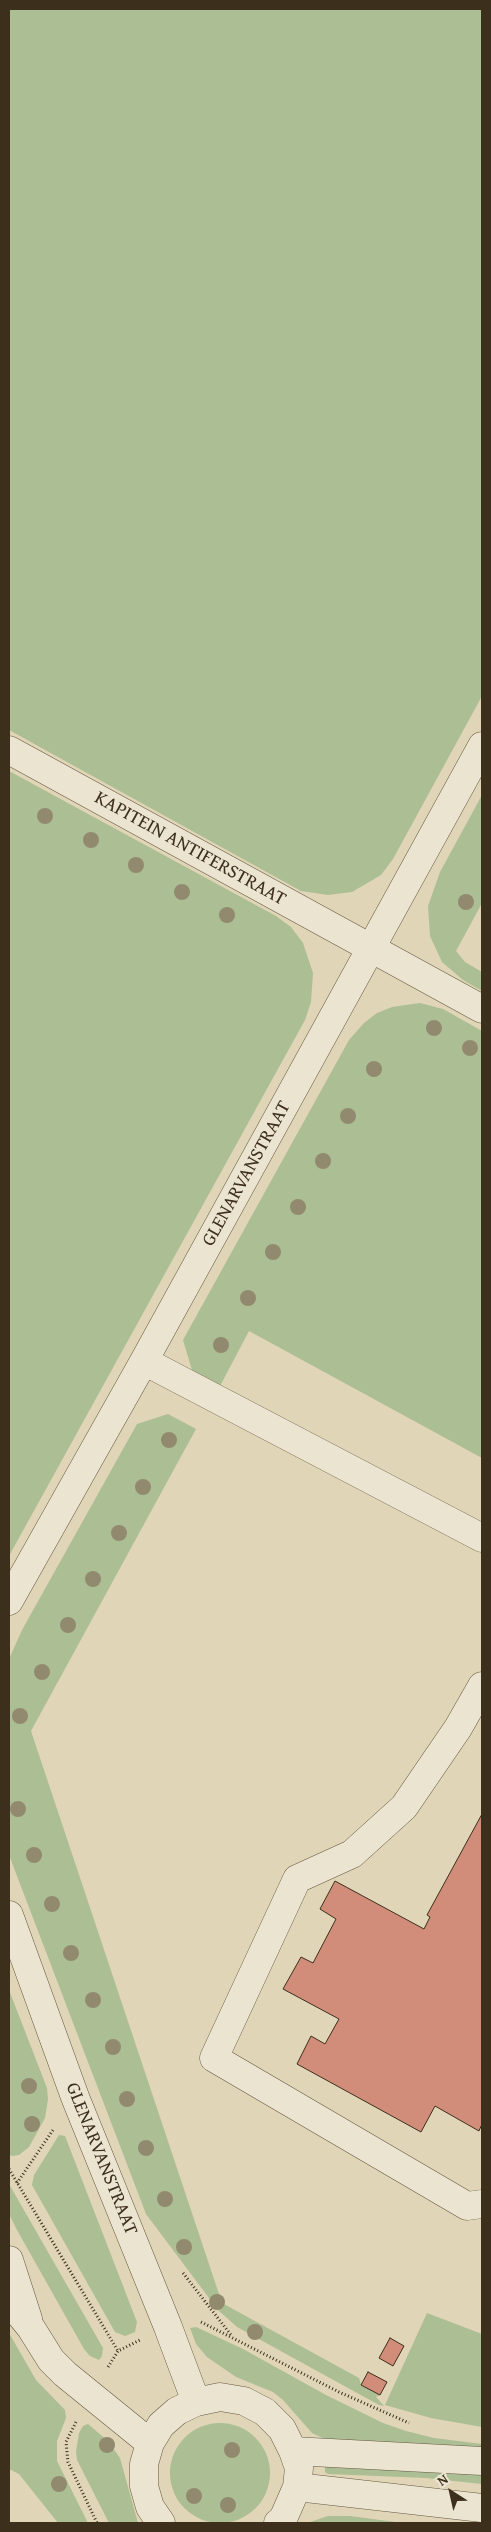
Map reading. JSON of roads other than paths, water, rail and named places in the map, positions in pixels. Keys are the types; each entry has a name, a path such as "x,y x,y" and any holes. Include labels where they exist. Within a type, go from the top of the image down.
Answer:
{"street":[{"name":"GLENARVANSTRAAT","path":"9,1602 144,1361 482,746"},
{"name":"KAPITEIN ANTIFERSTRAAT","path":"9,750 372,947 482,1009"},
{"path":"144,1361 482,1538"},
{"path":"482,1686 458,1728 404,1808 352,1854 297,1879 214,2058 467,2206 482,2204"},
{"name":"GLENARVANSTRAAT","path":"9,1915 75,2097 168,2327 196,2402"},
{"path":"9,2260 31,2328"},
{"path":"9,2301 31,2328 50,2360 150,2443"},
{"path":"161,2523 150,2506 144,2486 144,2464 150,2443 161,2425 177,2411 196,2402 220,2397 244,2401 265,2412 282,2429 293,2451 299,2468 297,2487 283,2519 278,2523"},
{"path":"293,2451 482,2461"},
{"path":"297,2487 482,2508"}]}
